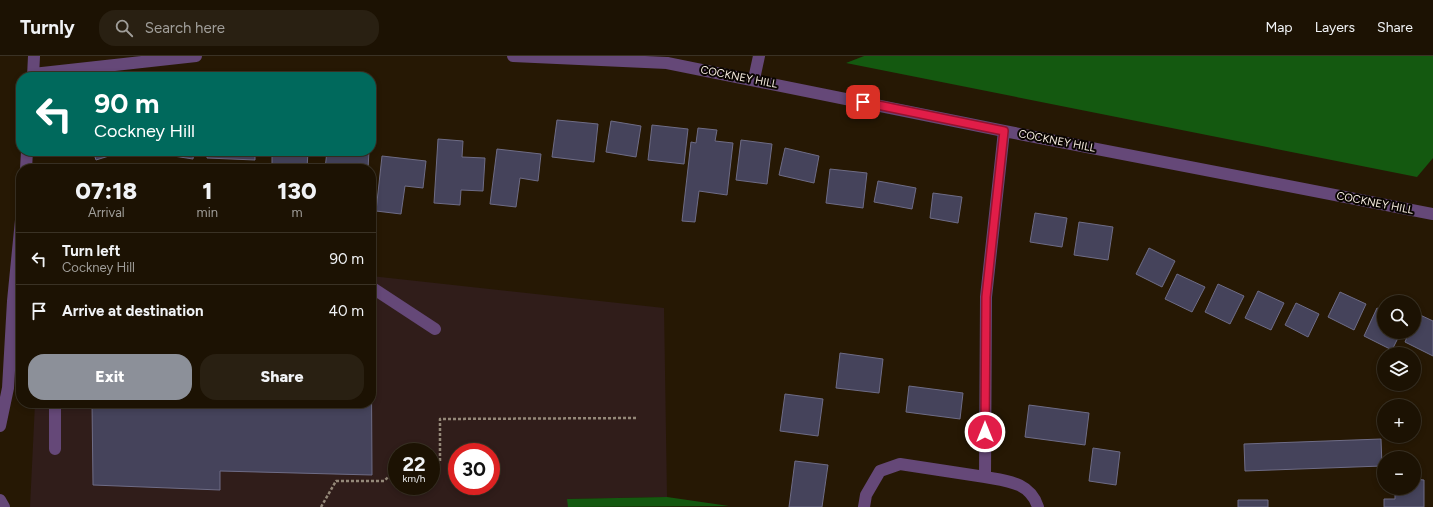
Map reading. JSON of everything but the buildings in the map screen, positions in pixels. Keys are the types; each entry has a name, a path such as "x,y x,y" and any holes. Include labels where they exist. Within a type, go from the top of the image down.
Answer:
{"street":[{"path":"33,72 34,56"},
{"path":"66,72 196,56"},
{"name":"COCKNEY HILL","path":"513,56 667,63 754,79 1004,131 1433,214"},
{"path":"754,79 760,56"},
{"path":"985,477 986,297 1004,131"},
{"path":"376,290 435,329"},
{"path":"0,426 8,388 16,298"},
{"path":"55,449 56,408"},
{"path":"864,507 866,494 880,471 900,464 1016,482 1034,497 1038,507"},
{"path":"0,500 4,507"}],"path":[{"path":"440,443 440,419 638,418"},
{"path":"321,507 336,481 384,481 388,477"}],"shaded area":[{"path":"376,277 664,308 667,497 568,499 568,507 30,507 35,408 376,408"}],"green space":[{"path":"864,56 1433,56 1433,158 1417,177 846,63"},
{"path":"667,497 729,506 568,507 567,499"}],"route":[{"path":"863,102 1004,131 986,297 985,432"}]}
